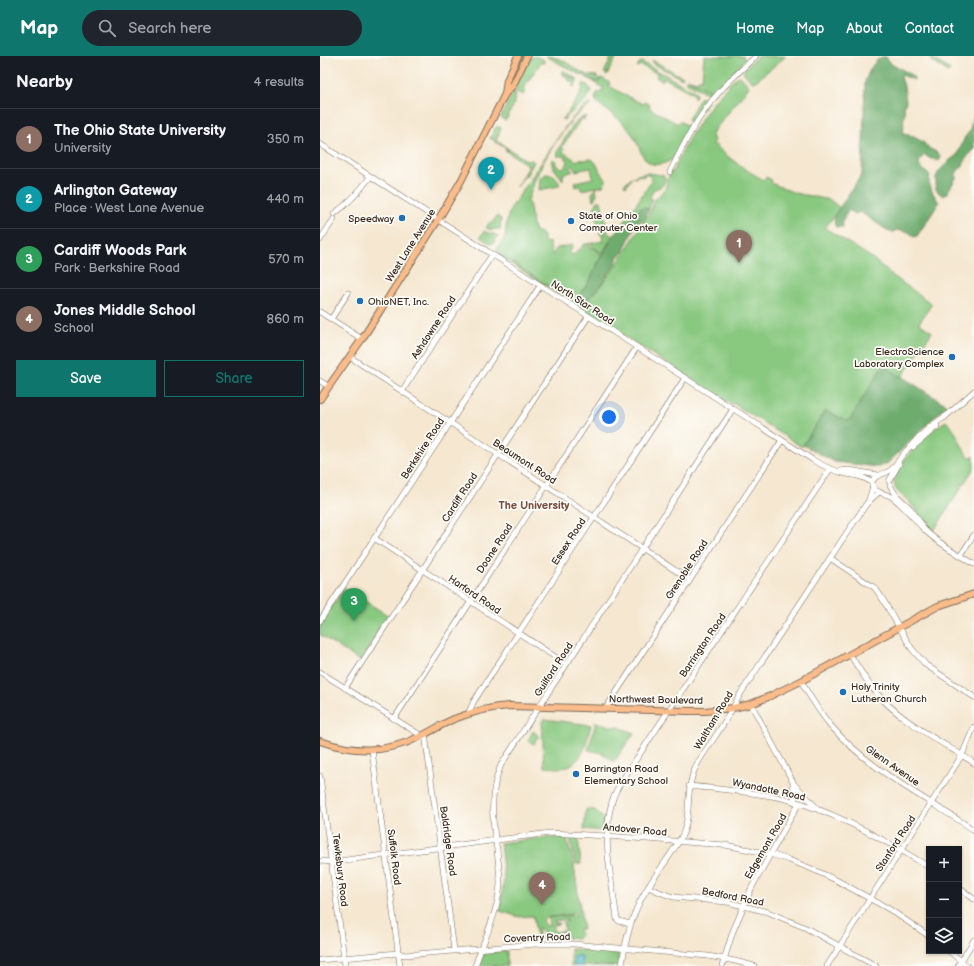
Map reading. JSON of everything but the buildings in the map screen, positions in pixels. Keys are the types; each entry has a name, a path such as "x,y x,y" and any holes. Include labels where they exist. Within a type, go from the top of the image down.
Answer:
{"main road":[{"name":"West Lane Avenue","path":"320,399 362,339 438,220 461,181 505,94 507,80 518,56"},
{"name":"West Lane Avenue","path":"505,94 511,89 527,56"},
{"name":"Northwest Boulevard","path":"320,741 343,748 358,750 372,750 400,745 453,719 500,707 539,706 705,711 733,708 751,704 801,681 938,606 974,594"}],"street":[{"path":"670,172 686,139 720,90 756,56"},
{"name":"North Star Road","path":"320,144 733,410 830,469 863,476 872,485"},
{"path":"320,240 334,217 358,193 370,177"},
{"name":"Ashdowne Road","path":"402,391 480,273 480,270 492,254"},
{"name":"Berkshire Road","path":"320,621 540,286"},
{"path":"331,319 348,293"},
{"path":"320,312 362,339"},
{"name":"Cardiff Road","path":"345,688 588,316"},
{"name":"Doone Road","path":"394,719 637,347"},
{"name":"Beaumont Road","path":"350,357 690,580"},
{"name":"Essex Road","path":"468,714 474,701 685,378"},
{"path":"320,381 328,386"},
{"path":"880,492 887,490 889,483 908,453 974,391"},
{"name":"Guilford Road","path":"475,966 495,913 499,893 500,872 492,805 497,774 506,756 733,410"},
{"path":"946,416 927,429 915,440 890,471 879,475 874,479 872,485 875,490 892,498 904,507 926,531 974,564"},
{"name":"Grenoble Road","path":"606,708 782,440"},
{"name":"Barrington Road","path":"630,924 617,919 607,836 610,809 615,794 623,779 830,469"},
{"name":"North Star Road","path":"838,471 849,470 879,475"},
{"path":"879,475 886,476 896,495 911,509 926,531"},
{"name":"Waltham Road","path":"867,503 872,485"},
{"name":"Waltham Road","path":"622,966 624,949 630,924 639,902 678,842 686,822 689,786 698,763 741,693 830,558 867,503 880,492"},
{"path":"961,555 974,535"},
{"name":"Harford Road","path":"374,538 566,664"},
{"path":"830,558 875,588 912,649 926,665 974,697"},
{"path":"850,654 871,686 886,703 913,724 974,763"},
{"path":"320,672 394,719 423,735"},
{"name":"Glenn Avenue","path":"801,681 831,726 870,762 974,830"},
{"path":"751,704 793,782 797,803"},
{"name":"Stanford Road","path":"827,966 962,755 974,726"},
{"name":"Baldridge Road","path":"423,735 454,950"},
{"name":"Suffolk Road","path":"372,750 400,966"},
{"name":"Tewksbury Road","path":"320,776 345,966"},
{"name":"Wyandotte Road","path":"793,782 820,811"},
{"name":"Wyandotte Road","path":"689,786 744,791 797,803 820,811 881,839 926,865"},
{"name":"Edgemont Road","path":"722,966 752,887 797,803"},
{"name":"Andover Road","path":"320,861 331,862 550,833 725,845 770,854 812,869 870,898 926,934"},
{"name":"Bedford Road","path":"648,887 674,897 708,899 744,905 768,912 788,920 876,966"},
{"path":"962,890 974,899"},
{"path":"958,966 974,940"},
{"name":"Coventry Road","path":"320,960 398,953 405,955 537,944 573,944 724,958 754,966"},
{"path":"953,954 967,966"}],"green space":[{"path":"535,56 544,60 544,63 541,62 523,89 525,92 522,95 516,91 516,85 529,59"},
{"path":"546,56 562,60 588,75 597,76 599,79 601,78 597,82 581,74 580,75"},
{"path":"612,56 617,56 607,75 604,73"},
{"path":"704,56 743,56 745,60 714,93 689,79 697,82 698,79 702,79"},
{"path":"758,56 786,56 756,81 752,82 743,72 745,68"},
{"path":"932,56 934,56 933,59 950,70 948,72 933,62 931,59"},
{"path":"882,57 886,57 893,65 907,72 914,78 914,80 902,75 901,77 906,101 904,108 905,114 903,132 923,142 930,149 937,152 941,157 939,161 929,158 924,154 919,163 930,176 930,187 939,203 917,236 914,237 909,232 896,230 894,232 890,232 860,212 855,214 849,210 842,221 843,227 836,227 835,225 834,216 862,174 865,82 873,64"},
{"path":"652,60 683,77 680,78 654,64"},
{"path":"642,62 696,92 695,98 693,98 694,94 664,78 662,81 656,77 658,74 640,65 637,67 639,63"},
{"path":"563,70 577,80 578,79 574,87 572,86 574,84 561,73"},
{"path":"581,74 597,82 599,82 602,78 610,83 609,86 642,104 645,102 650,105 649,108 678,124 680,121 689,127 690,128 674,158 666,163 659,164 653,164 647,161 642,155 636,140 627,127 595,100 599,97 595,99 597,93 601,92 603,88"},
{"path":"738,76 745,80 749,87 713,132 713,143 737,163 764,180 766,177 772,180 771,183 795,193 830,200 840,208 825,228 872,258 893,276 932,304 919,323 932,332 902,377 883,365 849,422 825,411 802,447 734,404 725,401 579,307 600,286 618,262 650,212 654,201 665,189 670,172 673,172 695,128 717,98"},
{"path":"686,79 714,93 710,95 686,82"},
{"path":"583,84 586,84 590,87 590,95 565,119 565,116 581,94 579,92 583,89 581,87"},
{"path":"514,91 516,94 515,102 506,120 504,120 501,116"},
{"path":"702,96 708,101 692,123 688,119"},
{"path":"590,103 591,105 571,121 558,138 539,171 527,200 529,202 534,230 543,235 545,243 549,242 552,255 557,248 573,245 570,252 572,255 575,254 578,249 580,250 583,245 590,243 591,248 602,254 590,280 578,297 581,303 578,307 499,256 499,254 562,295 501,255 497,249 505,237 507,219 511,208 568,123 579,111"},
{"path":"586,116 584,120 581,119 562,147 564,149 563,152 577,161 579,159 591,159 594,161 603,177 606,179 603,186 596,188 597,194 593,201 592,194 596,187 581,190 580,186 576,187 575,182 593,178 591,168 575,171 571,166 569,168 572,172 563,174 563,181 551,162 552,159 556,161 555,164 561,168 565,167 568,162 567,159 561,155 558,157 557,152 577,121"},
{"path":"974,116 974,150 967,157 962,167 958,170 956,178 947,193 943,196 936,190 936,177 939,171 957,155 965,137 969,132"},
{"path":"496,127 500,127 501,129 496,140 509,150 490,138"},
{"path":"506,149 528,161 531,161 531,159 534,162 526,176 524,176 517,187 529,166 505,150"},
{"path":"647,173 663,175 665,178 661,187 654,189 650,197 652,200 649,209 643,207 635,214 624,229 620,228 651,182 651,177 646,174 643,177 639,175 635,178 632,177 636,175"},
{"path":"546,174 554,175 559,182 559,186 539,190 540,178"},
{"path":"632,177 626,187 624,185"},
{"path":"598,201 601,201 608,233 612,236 603,253 593,247 592,243 603,241 594,208"},
{"path":"643,207 649,209 645,218 635,226 623,252 618,256 616,263 599,287 587,300 580,303 578,297 590,280 614,235 620,228 624,229 636,212"},
{"path":"497,216 501,219 500,229 491,230 486,228 490,222 492,223"},
{"path":"484,231 498,236 494,243 490,244 480,237"},
{"path":"883,365 947,405 888,463 878,467 835,462 803,445 825,411 849,421"},
{"path":"946,421 953,429 968,456 972,457 974,455 974,468 933,532 911,504 897,491 895,487 895,479 898,470 913,450 931,432"},
{"path":"344,588 389,616 360,661 320,635 320,625"},
{"path":"544,719 591,725 584,750 572,764 561,768 544,767 542,721"},
{"path":"596,722 616,726 634,733 614,762 602,753 588,750"},
{"path":"533,731 539,736 534,744 528,740"},
{"path":"586,809 595,810 604,819 602,831 584,829"},
{"path":"567,837 573,858 583,929 579,929 581,935 578,939 567,938 567,935 557,936 557,938 547,936 547,938 538,938 544,932 539,928 537,938 533,916 519,917 500,911 504,878 500,843 542,838","holes":["575,913 576,916 572,915 548,918 549,926 545,926 545,923 543,923 544,918","567,919 567,921 563,922 565,931 554,932 553,926 559,924 555,923 554,921"]},
{"path":"570,837 578,838 581,864 576,864"},
{"path":"571,949 618,953 617,966 571,966"},
{"path":"507,951 507,966 478,966 483,953"}],"water":[{"path":"574,956 582,956 582,966 574,966"}],"place":[{"name":"Arlington Gateway","path":"491,190"},
{"name":"Speedway","path":"402,218"},
{"name":"State of Ohio Computer Center","path":"571,221"},
{"name":"The Ohio State University","path":"739,263"},
{"name":"OhioNET, Inc.","path":"360,301"},
{"name":"ElectroScience Laboratory Complex","path":"952,357"},
{"name":"Cardiff Woods Park","path":"354,621"},
{"name":"Holy Trinity Lutheran Church","path":"843,692"},
{"name":"Barrington Road Elementary School","path":"576,774"},
{"name":"Jones Middle School","path":"542,905"}],"district":[{"name":"The University","path":"534,505"}]}
